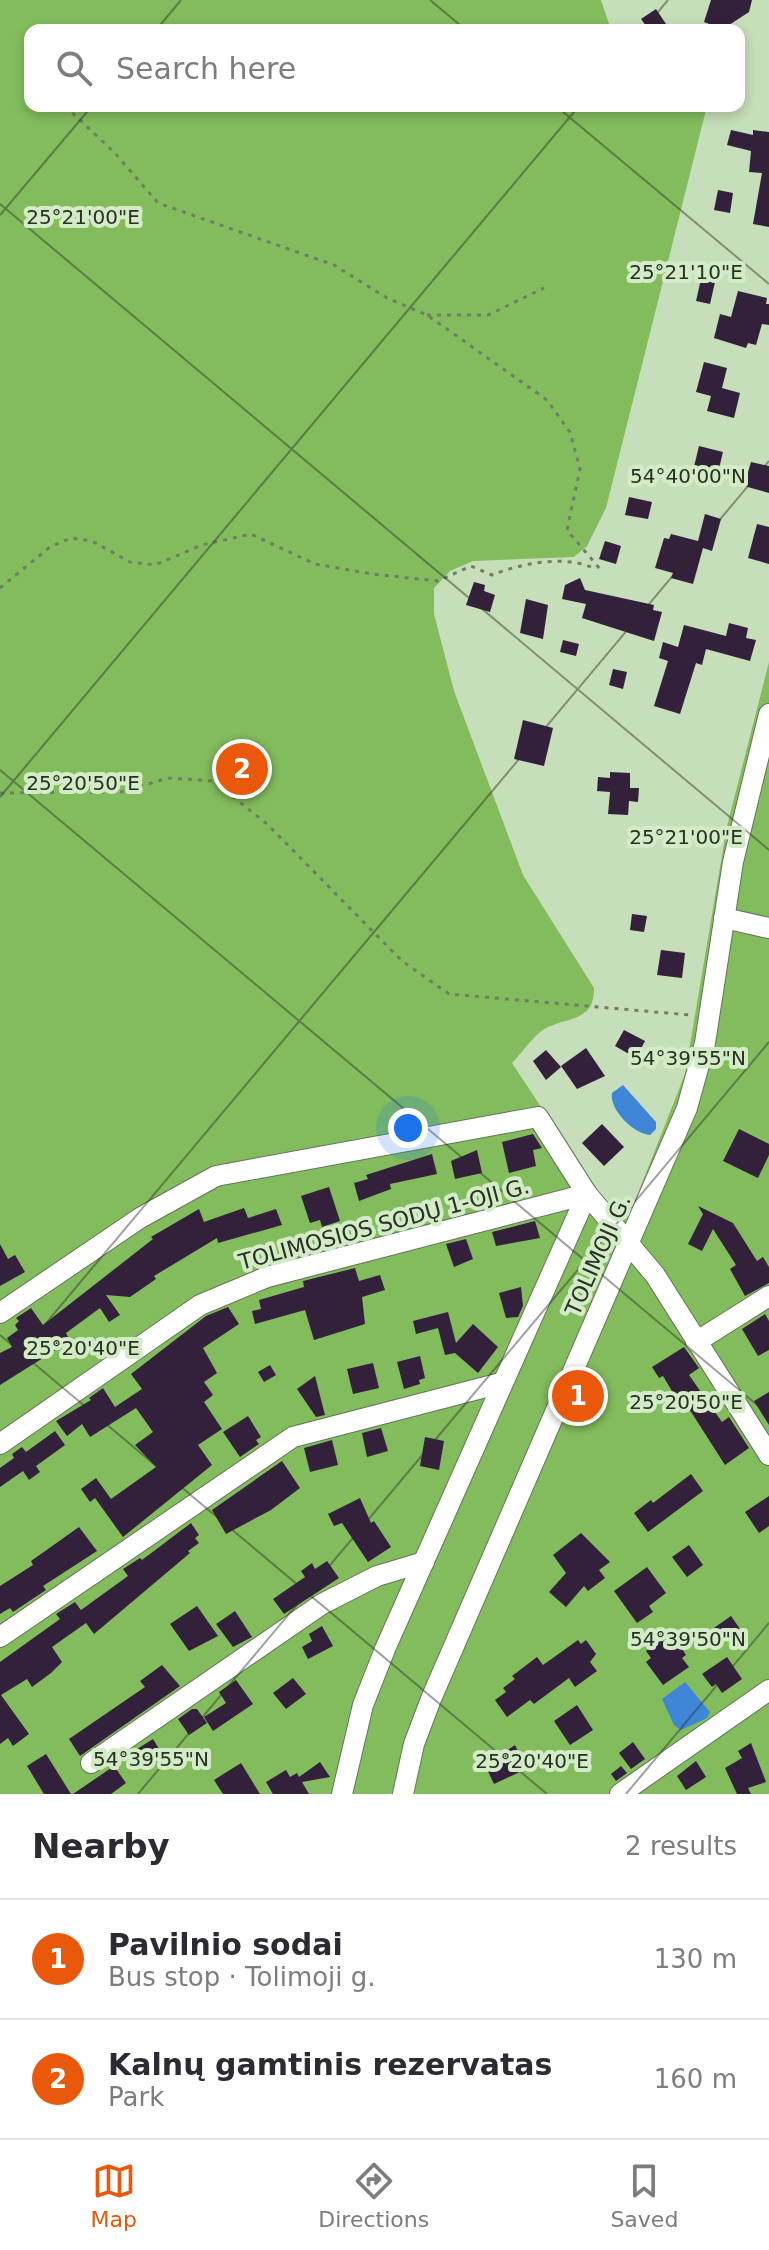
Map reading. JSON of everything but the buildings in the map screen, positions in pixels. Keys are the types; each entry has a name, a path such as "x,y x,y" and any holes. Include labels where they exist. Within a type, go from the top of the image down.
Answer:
{"street":[{"name":"TOLIMOJI G.","path":"403,1794 414,1744 431,1699 631,1244 687,1108 709,1017 733,862 769,714"},
{"path":"724,918 769,928"},
{"path":"0,1313 140,1218 216,1176 538,1117 587,1194 655,1275 769,1455"},
{"path":"342,1794 363,1705 501,1383 587,1194"},
{"name":"TOLIMOSIOS SODŲ 1-OJI G.","path":"0,1444 220,1294 267,1277 587,1194"},
{"path":"696,1342 769,1296"},
{"path":"0,1637 293,1437 501,1383"},
{"path":"91,1763 322,1604 377,1576 424,1562"},
{"path":"620,1794 769,1690"}],"path":[{"path":"71,112 114,152 158,203 334,265 387,298 427,315 547,400 570,432 580,469 567,530 600,569"},
{"path":"427,315 488,315 544,288"},
{"path":"0,588 50,547 71,538 92,541 130,562 155,565 202,545 251,534 315,564 438,581 471,566 492,575 514,566 540,563 582,563 591,567"},
{"path":"0,793 121,792 168,778 213,781 266,823 379,941 449,994 709,1017"}],"green space":[{"path":"0,0 601,0 609,24 24,24 24,112 705,112 606,508 587,546 574,557 473,561 450,571 434,588 434,614 454,691 523,875 594,988 589,1009 575,1018 547,1027 512,1063 610,1211 629,1216 685,1074 727,826 769,662 769,1794 0,1794"}],"water":[{"path":"623,1085 656,1122 656,1129 650,1135 630,1126 614,1107 612,1093"},
{"path":"685,1682 710,1712 707,1718 681,1730 674,1725 662,1699"}],"place":[{"name":"Kalnų gamtinis rezervatas","path":"242,769"},
{"name":"Pavilnio sodai","path":"578,1396"}]}
